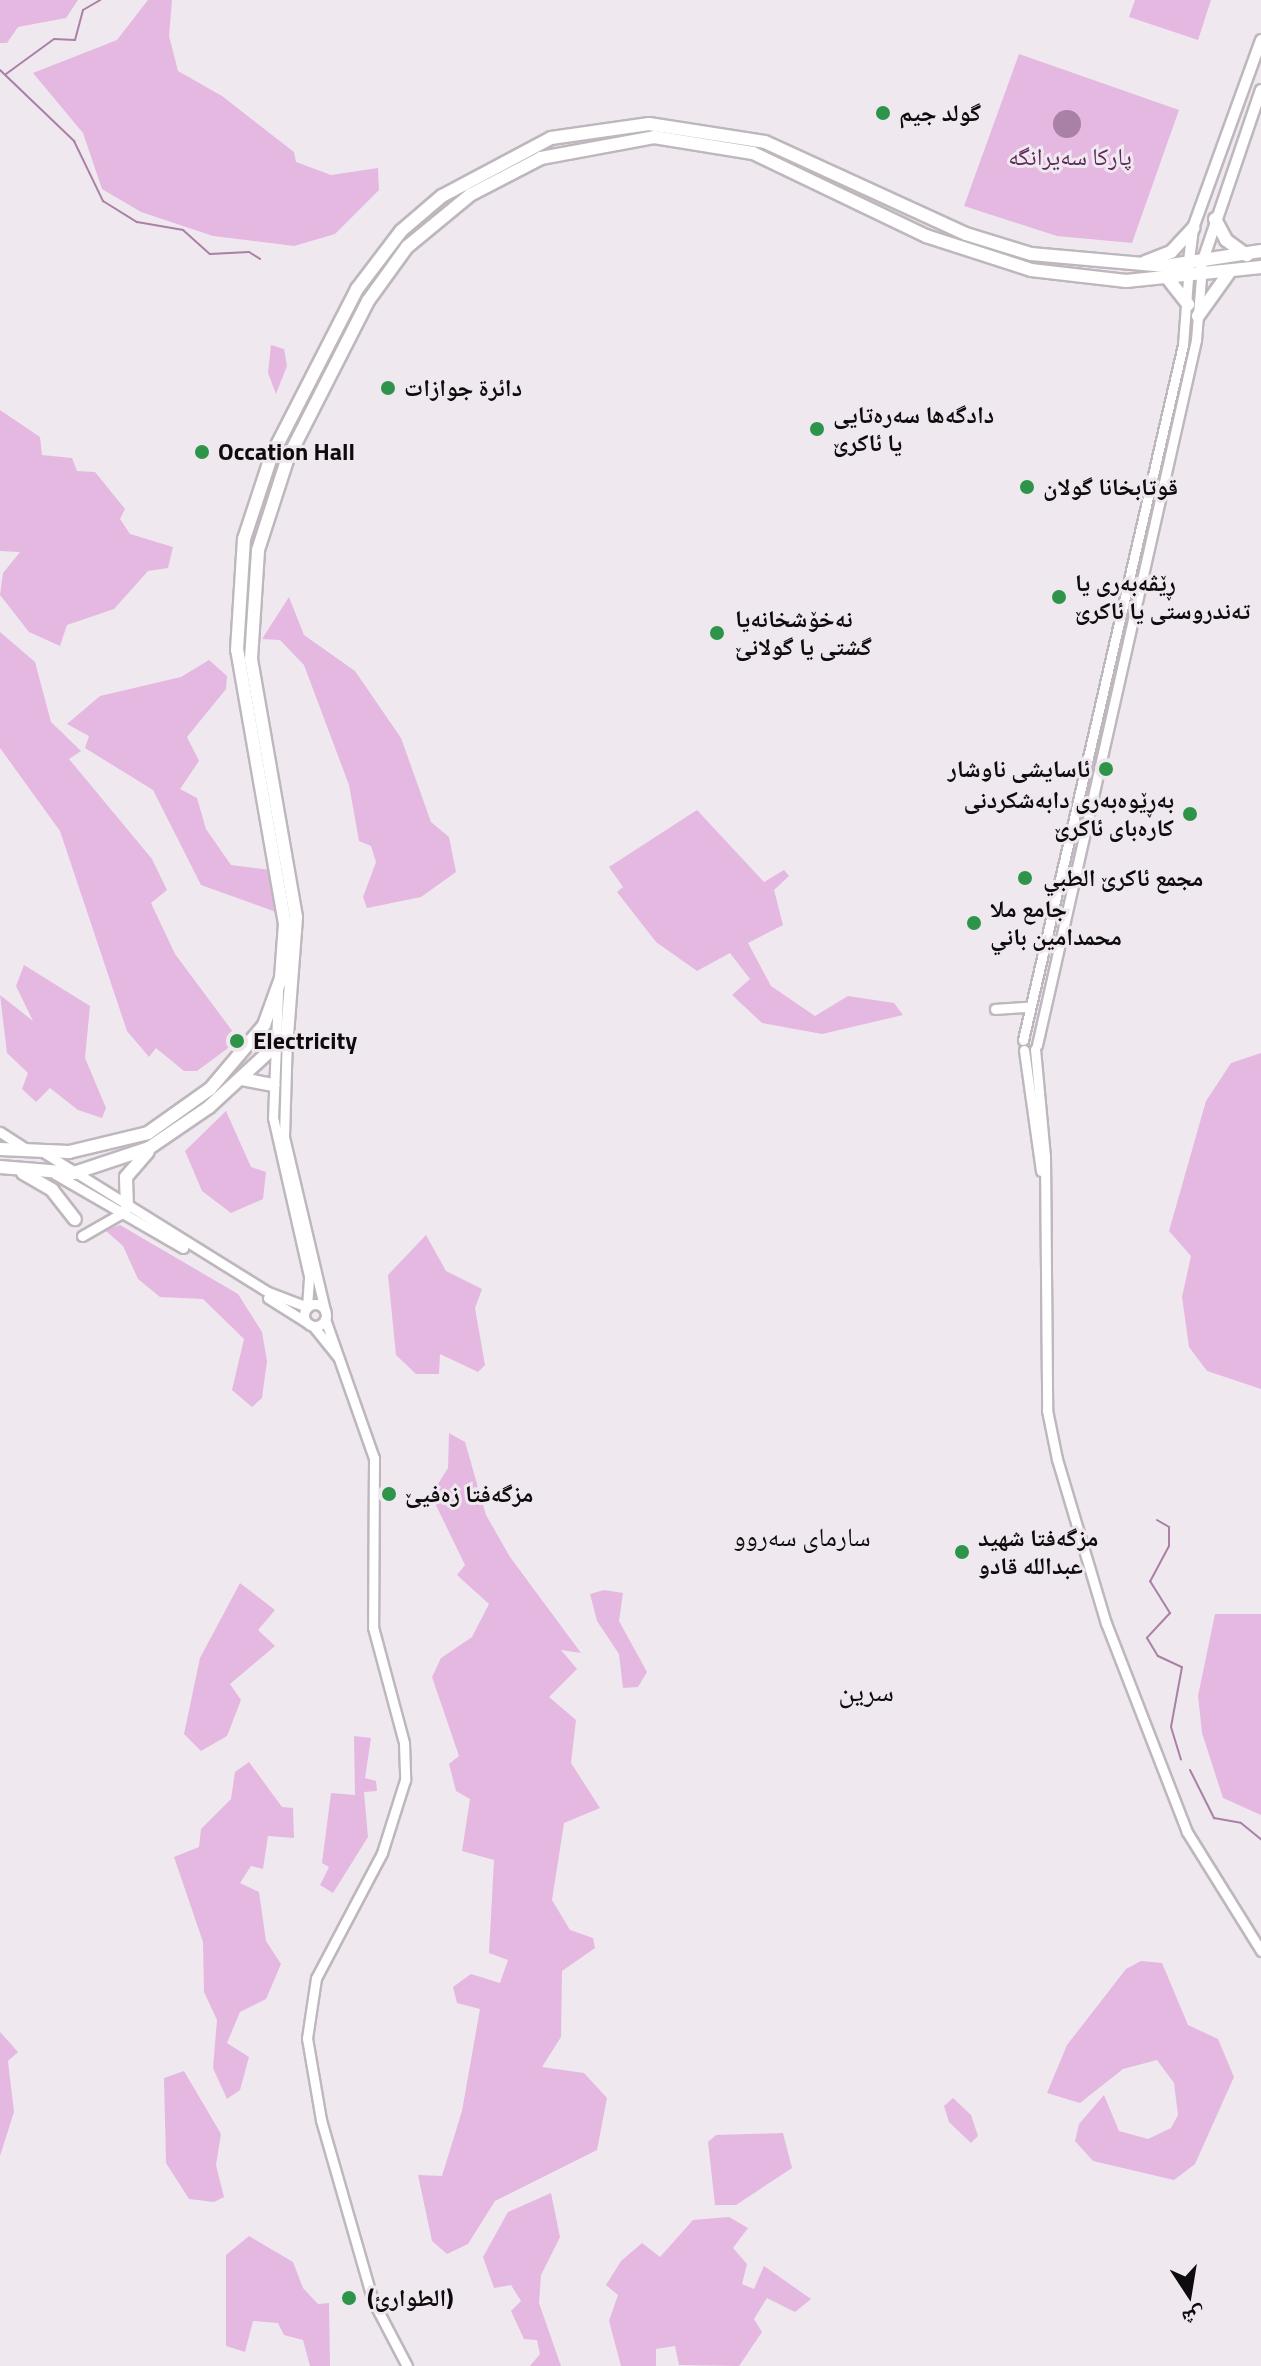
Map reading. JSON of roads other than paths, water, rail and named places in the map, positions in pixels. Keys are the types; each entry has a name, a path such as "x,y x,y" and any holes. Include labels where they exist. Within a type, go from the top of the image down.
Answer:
{"highway":[{"path":"0,1149 43,1152 94,1148 160,1126 210,1089 258,1037 278,991 283,910 237,650 235,593 258,488 327,344 385,249 442,196 522,148 624,124 765,142 978,238 1071,261 1195,264 1261,251"},
{"path":"124,1210 129,1170 242,1079 281,1040 296,917 251,659 252,589 279,482 341,353 381,281 446,212 514,168 624,138 753,153 926,236 1016,266 1169,280 1261,267"},
{"path":"1215,219 1226,240 1247,255"},
{"path":"1136,264 1171,252 1193,228"},
{"path":"1198,316 1228,274"},
{"path":"1169,280 1188,304"},
{"path":"327,344 341,353"},
{"path":"258,1037 281,1040"},
{"path":"242,1079 273,1085"},
{"path":"6,1168 74,1173 159,1144"},
{"path":"6,1168 52,1190 75,1219"}],"main road":[{"path":"1194,278 1193,228 1261,40"},
{"path":"1195,264 1215,219 1261,88 1246,81"}],"street":[{"path":"1043,1182 1023,1045 1027,1007 1194,278"},
{"path":"1194,278 1198,316 1036,1047 1043,1182 1047,1410 1069,1503 1106,1623 1187,1832 1261,1951"},
{"path":"1134,538 1149,542"},
{"path":"278,991 284,1137 325,1315 374,1458 373,1627 404,1743 405,1780 382,1853 316,1978 307,2038 324,2132 373,2301 407,2366"},
{"path":"995,1009 1027,1007"},
{"path":"1023,1045 1032,1037 1036,1047"},
{"path":"281,1040 273,1085 277,1148 310,1282 307,1307 309,1324"},
{"path":"0,1132 29,1151"},
{"path":"43,1152 124,1210 309,1324 338,1357"},
{"path":"55,1174 268,1292 325,1315"},
{"path":"82,1236 124,1210"},
{"path":"309,1324 325,1315"}],"waterway":[{"path":"6,74 54,39 75,40 83,10 100,0"},
{"path":"0,70 74,141 103,201 137,222 183,230 210,254 249,252 260,259"},
{"path":"1157,1520 1169,1527 1169,1546 1150,1581 1170,1613 1147,1638 1158,1656 1182,1667 1171,1727 1181,1759"},
{"path":"1190,1770 1214,1818 1241,1823 1261,1839"}],"place":[{"name":"گولد جیم","path":"883,113"},
{"name":"دائرة جوازات","path":"388,388"},
{"name":"دادگەها سەرەتایی یا ئاکرێ","path":"817,429"},
{"name":"Occation Hall","path":"202,452"},
{"name":"قوتابخانا گولان","path":"1027,487"},
{"name":"ڕێڤەبەری یا تەندروستی یا ئاکرێ","path":"1059,597"},
{"name":"نەخۆشخانەیا گشتی یا گولانێ","path":"717,633"},
{"name":"ئاسايشى ناوشار","path":"1106,769"},
{"name":"بەڕێوەبەری دابەشکردنی کارەبای ئاکرێ","path":"1190,814"},
{"name":"مجمع ئاکرێ الطبي","path":"1025,878"},
{"name":"جامع ملا محمدامين باني","path":"974,923"},
{"name":"Electricity","path":"237,1041"},
{"name":"مزگەفتا زەفیێ","path":"389,1494"},
{"name":"مزگەفتا شهيد عبدالله قادو","path":"962,1552"},
{"name":"(الطوارئ)","path":"349,2298"}],"district":[{"name":"سارمای سەروو","path":"802,1537"},
{"name":"سرين","path":"866,1691"}],"park label":[{"name":"پارکا سەیرانگه","path":"1070,157"}]}
